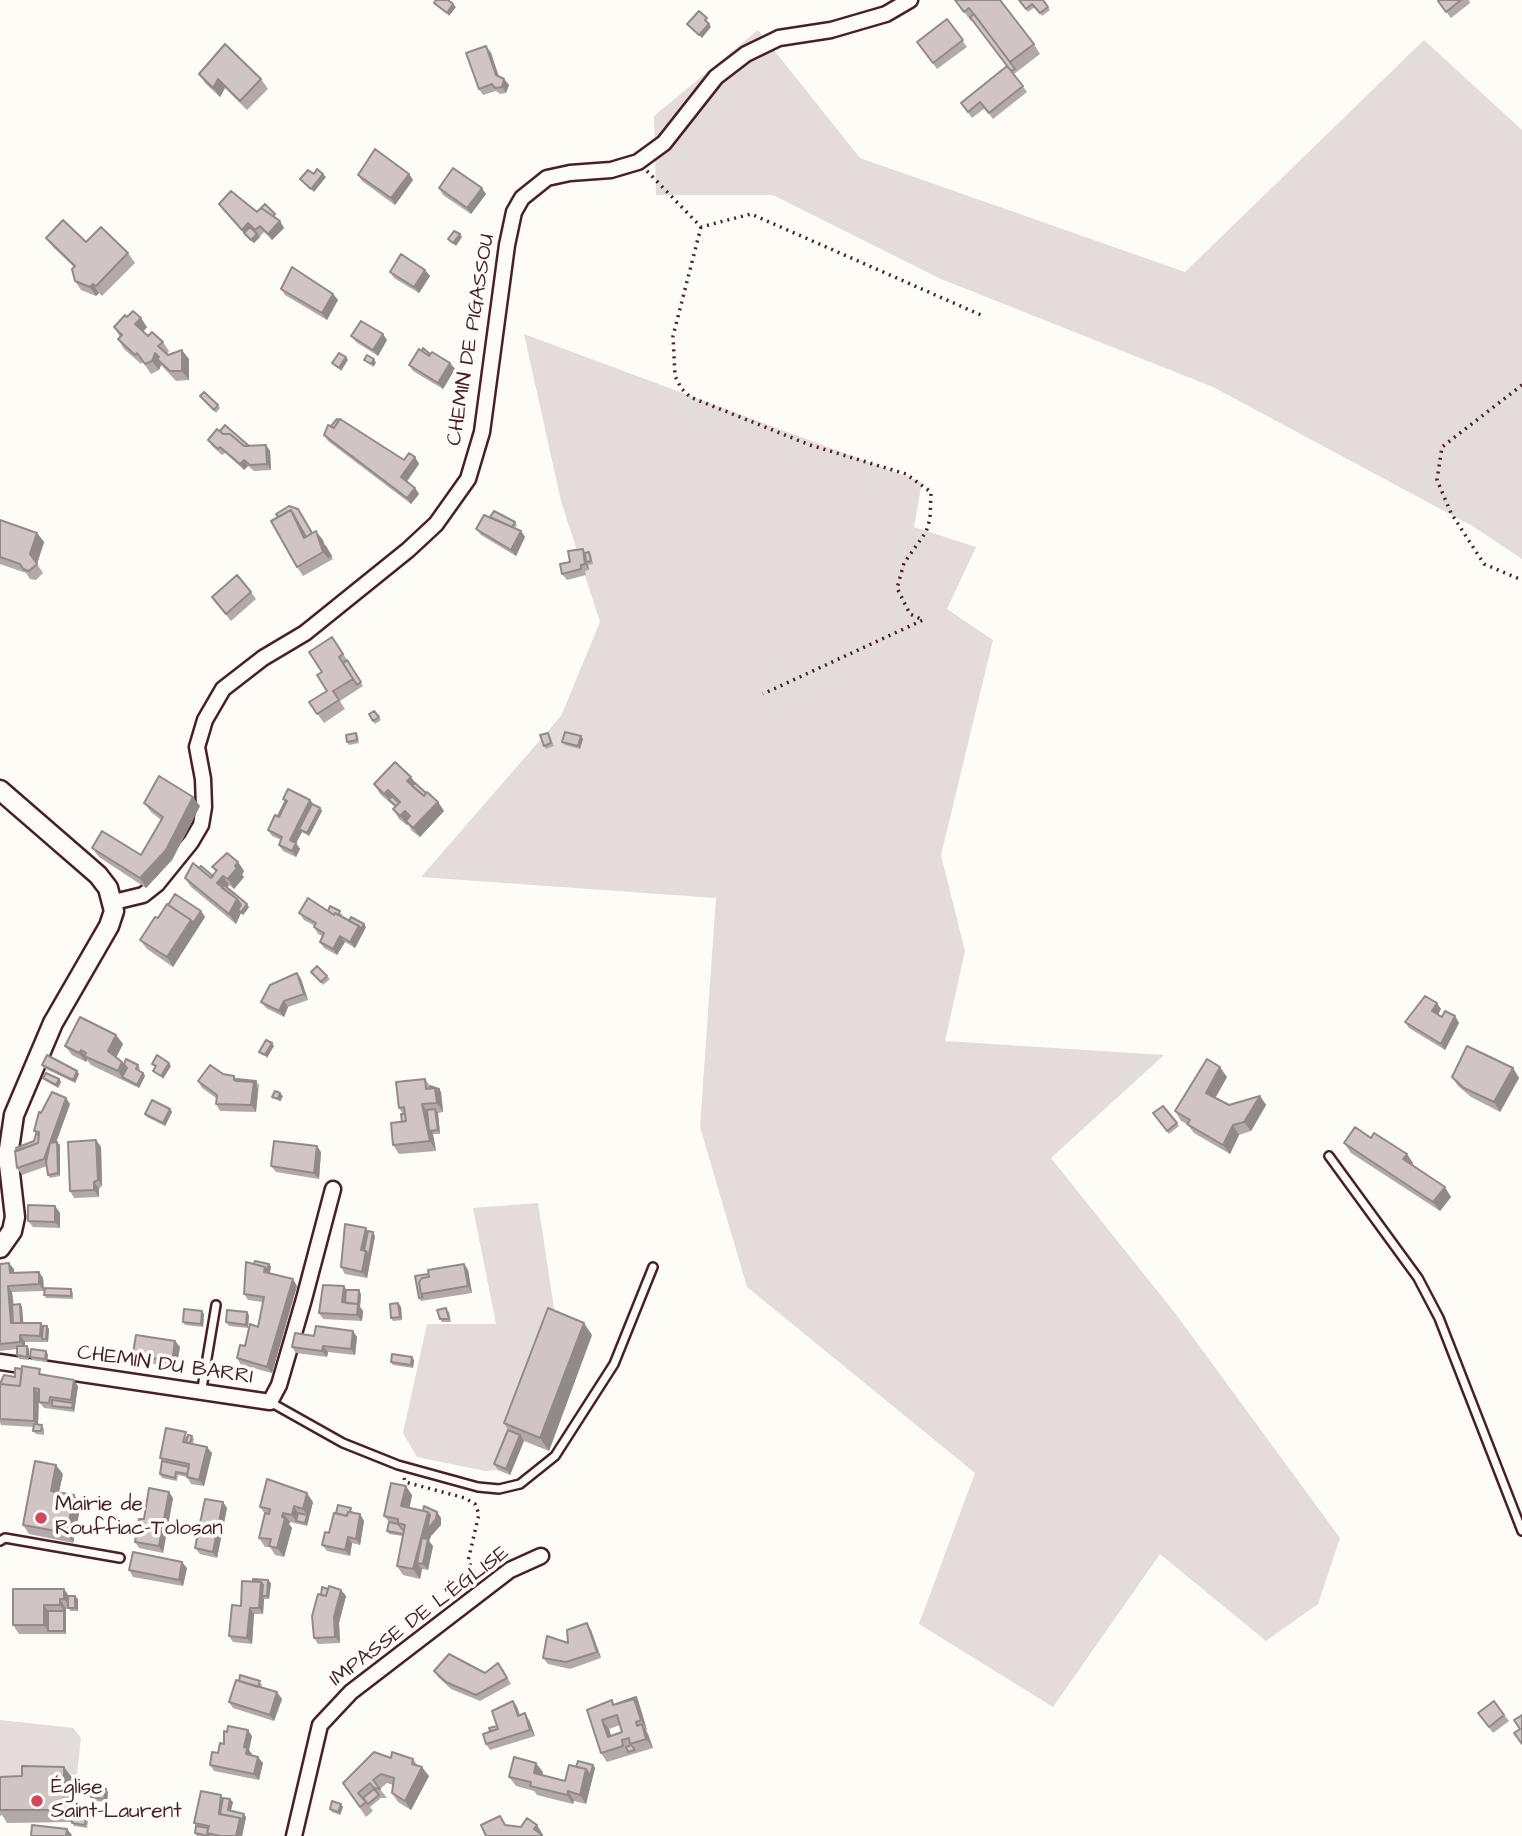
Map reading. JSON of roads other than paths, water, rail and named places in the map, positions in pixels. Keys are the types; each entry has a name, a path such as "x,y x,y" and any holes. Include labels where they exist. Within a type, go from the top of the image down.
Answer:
{"street":[{"name":"CHEMIN DE PIGASSOU","path":"114,902 143,895 157,884 191,842 201,825 204,807 203,779 197,747 205,720 223,690 263,658 305,633 408,550 436,524 468,480 482,432 507,245 514,212 522,198 547,178 570,173 611,170 638,162 664,143 716,76 746,54 779,38 831,30 886,13 909,0"},
{"path":"0,790 97,875 108,887 114,902 109,926 52,1023 14,1115 8,1156 15,1216 12,1231 0,1248"},
{"name":"CHEMIN DU BARRI","path":"0,1362 201,1394 270,1402 279,1385 333,1189"},
{"name":"IMPASSE DE L'ÉGLISE","path":"294,1836 320,1725 351,1692 510,1570 541,1556"}],"lane":[{"path":"1329,1156 1418,1278 1439,1318 1522,1531"},
{"path":"270,1402 343,1443 398,1465 478,1487 499,1489 520,1484 555,1456 614,1364 653,1267"},
{"path":"201,1394 216,1305"},
{"path":"2,1537 120,1558"}],"place":[{"name":"Mairie de Rouffiac-Tolosan","path":"41,1518"},
{"name":"Église Saint-Laurent","path":"37,1801"}]}
